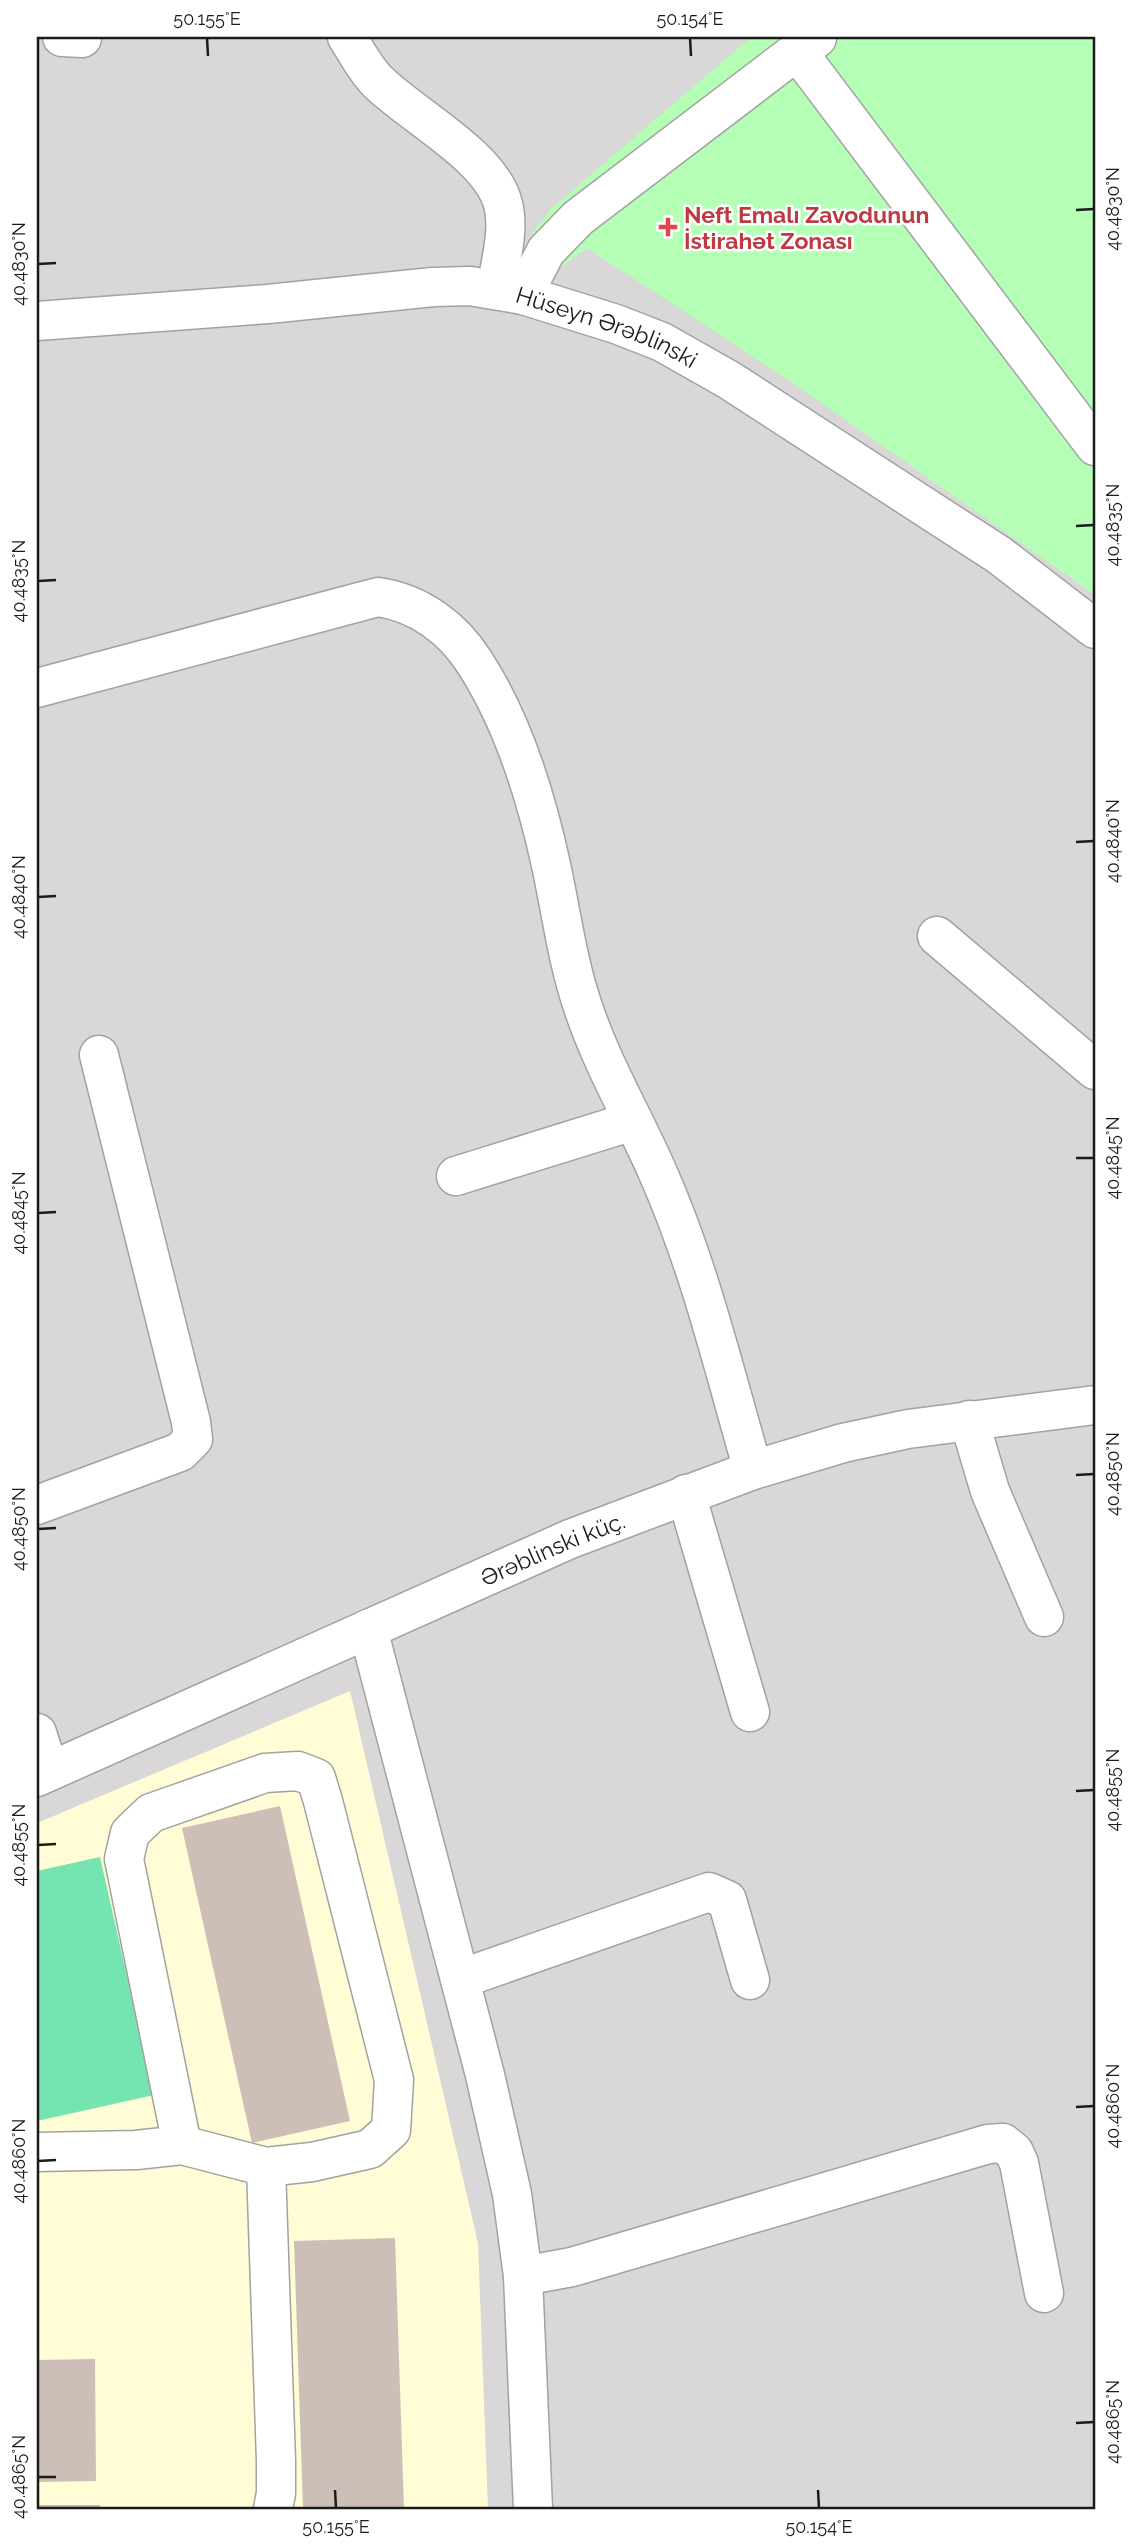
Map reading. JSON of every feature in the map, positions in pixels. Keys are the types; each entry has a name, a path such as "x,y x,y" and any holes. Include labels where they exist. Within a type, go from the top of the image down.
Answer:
{"street":[{"path":"347,37 376,80 479,164 496,184 503,205 510,292"},
{"path":"510,292 578,218 808,44 1095,446"},
{"name":"Hüseyn Ərəblinski","path":"37,321 268,304 433,287 470,286 510,292 616,324 662,342 729,380 999,555 1095,629"},
{"path":"37,688 378,597 398,600 416,608 449,630 475,662 512,735 537,809 582,1003 600,1053 658,1173 694,1266 753,1470"},
{"path":"937,936 1095,1070"},
{"path":"37,1504 180,1452 192,1439 191,1422 99,1055"},
{"path":"456,1176 633,1121"},
{"name":"Ərəblinski küç.","path":"43,1774 570,1539 753,1470 842,1443 969,1420 1095,1405"},
{"path":"969,1420 990,1491 1044,1617"},
{"path":"686,1494 750,1712"},
{"path":"368,1629 485,2075 512,2194 523,2276 533,2509"},
{"path":"37,1732 43,1774"},
{"path":"37,2152 136,2150 182,2145 266,2167 312,2162 370,2149 391,2130 394,2080 324,1801 316,1778 298,1771 265,1773 151,1813 130,1833 124,1859 182,2145"},
{"path":"460,1979 709,1892 727,1900 750,1980"},
{"path":"523,2276 572,2267 988,2144 1003,2143 1014,2152 1019,2163 1045,2293"},
{"path":"266,2167 276,2461 273,2509"}],"shaded area":[{"path":"37,37 1095,37 1095,2509 37,2509"},
{"path":"350,1691 478,2243 488,2509 37,2509 37,1823"}],"green space":[{"path":"751,37 1095,37 1095,595 790,381 587,248 563,266 531,235 552,208"},
{"path":"100,1857 154,2095 37,2121 37,1871"}],"building":[{"path":"280,1806 350,2121 252,2143 182,1828"},
{"path":"395,2238 404,2509 303,2509 294,2241"},
{"path":"95,2359 96,2481 37,2482 37,2360"},
{"path":"37,2505 100,2505 100,2509 37,2509"}],"place":[{"name":"Neft Emalı Zavodunun İstirahət Zonası","path":"668,227"}]}
